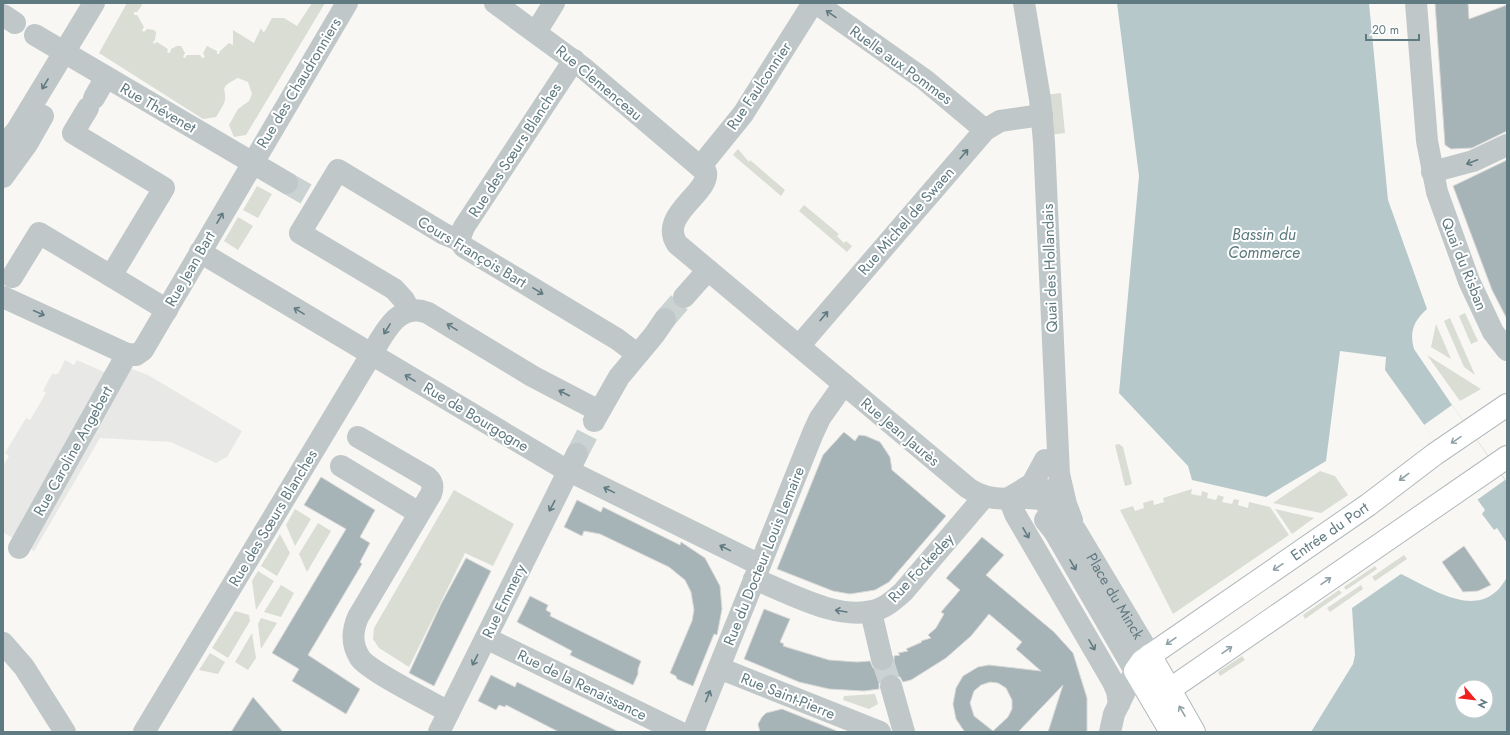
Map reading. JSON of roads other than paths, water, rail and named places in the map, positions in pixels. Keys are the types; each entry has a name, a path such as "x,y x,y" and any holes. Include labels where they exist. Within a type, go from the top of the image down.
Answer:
{"main road":[{"name":"Entrée du Port","path":"1143,663 1368,505 1435,454 1507,405"},
{"path":"1161,695 1504,459"},
{"name":"Place du Minck","path":"1143,663 1161,695 1194,732"},
{"name":"Place du Minck","path":"1161,695 1171,732"}],"street":[{"path":"3,177 27,144 94,3"},
{"name":"Rue des Chaudronniers","path":"252,163 347,3"},
{"name":"Rue Clemenceau","path":"495,3 574,60 700,167"},
{"path":"536,32 554,3"},
{"name":"Ruelle aux Pommes","path":"814,3 924,80 985,130"},
{"name":"Rue Faulconnier","path":"700,167 743,114 814,3"},
{"name":"Quai des Hollandais","path":"1011,3 1035,116 1046,177 1059,469 1066,504 1076,531"},
{"name":"Quai des Hollandais","path":"1024,3 1035,116 1032,165 1047,501 1049,517 1054,531"},
{"name":"Quai du Risban","path":"1416,3 1426,130 1432,172 1445,218 1470,281 1493,332 1506,348"},
{"name":"Rue Thévenet","path":"35,35 252,163"},
{"path":"3,146 17,130 70,56"},
{"name":"Rue des Sœurs Blanches","path":"459,240 464,227 574,60"},
{"path":"106,77 74,133 164,188 111,276"},
{"name":"Rue Michel de Swaen","path":"799,346 985,130 1000,121 1035,116"},
{"path":"1432,172 1473,161 1507,145"},
{"path":"252,163 287,184"},
{"name":"Rue Jean Bart","path":"122,352 136,355 143,350 252,163"},
{"name":"Rue Jean Jaurès","path":"700,167 706,172 706,179 680,213 674,225 673,236 677,244 973,492 984,497 1009,498"},
{"name":"Cours François Bart","path":"410,311 404,300 394,289 300,233 315,200 338,170 444,234 459,240 464,247 617,339 637,354"},
{"path":"12,277 39,233 167,310"},
{"name":"Rue de Bourgogne","path":"200,252 371,355 574,462 757,572"},
{"path":"684,297 708,270"},
{"path":"3,297 122,352"},
{"path":"410,311 418,310 428,313 596,416 619,377 654,335 665,319"},
{"name":"Rue des Sœurs Blanches","path":"144,732 371,355 394,319 410,311"},
{"name":"Rue Caroline Angebert","path":"19,548 122,352"},
{"name":"Rue du Docteur Louis Lemaire","path":"693,732 816,425 844,384"},
{"path":"358,436 427,477 432,482 433,490 358,617 353,631 353,638 357,652 364,663 449,712"},
{"path":"1045,460 1032,484 1009,498 1015,514 1113,682 1117,692 1119,704"},
{"name":"Rue Emmery","path":"439,732 574,462"},
{"path":"341,466 419,513"},
{"name":"Rue Fockedey","path":"757,572 828,608 849,612 871,612 891,602 903,592 984,497"},
{"name":"Place du Minck","path":"1009,498 1033,497 1047,501 1063,512 1076,531 1143,663"},
{"name":"Place du Minck","path":"1009,498 1020,502 1037,512 1054,531 1143,663"},
{"path":"871,612 882,659"},
{"name":"Rue de la Renaissance","path":"486,638 679,732"},
{"path":"3,643 24,667 65,732"},
{"path":"1110,732 1119,704 1143,663"},
{"name":"Rue Saint-Pierre","path":"719,668 880,732"},
{"path":"891,686 904,732"}],"water":[{"name":"Bassin du Commerce","path":"1117,3 1369,3 1388,200 1427,309 1416,322 1412,332 1414,349 1507,482 1507,543 1497,528 1494,530 1482,514 1485,510 1385,370 1386,357 1340,351 1326,461 1266,497 1192,480 1188,466 1119,393 1139,176"},
{"path":"1401,574 1443,594 1457,599 1471,601 1485,599 1497,591 1507,577 1507,732 1311,732 1353,664 1355,655 1352,608"}],"tunnel":[{"path":"287,183 311,197"},
{"path":"665,319 684,297"},
{"path":"577,454 594,421"},
{"path":"882,659 891,686"}]}
